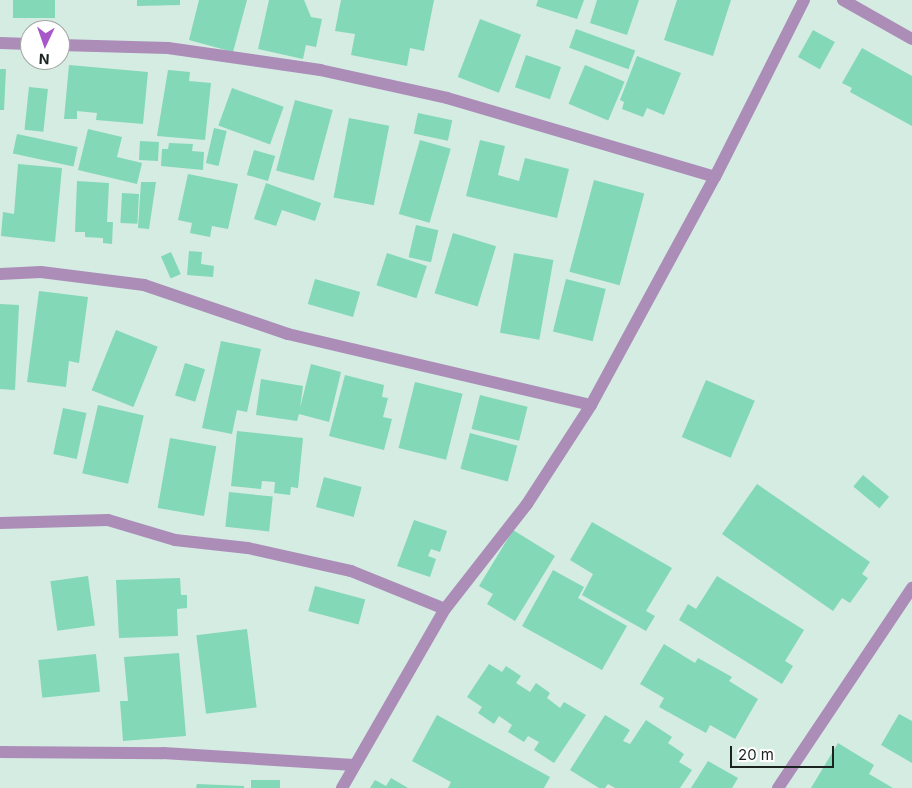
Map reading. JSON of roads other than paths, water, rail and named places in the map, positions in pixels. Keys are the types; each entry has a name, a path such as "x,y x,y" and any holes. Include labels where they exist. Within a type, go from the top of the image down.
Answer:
{"street":[{"path":"342,788 446,609 527,504 591,405 715,177 804,0"},
{"path":"843,0 912,39"},
{"path":"0,43 20,44"},
{"path":"70,45 168,48 320,70 447,98 715,177"},
{"path":"0,274 41,272 144,285 288,334 591,405"},
{"path":"0,522 108,520 175,540 248,548 351,572 446,609"},
{"path":"778,788 912,588"},
{"path":"0,752 163,753 354,765"}]}
